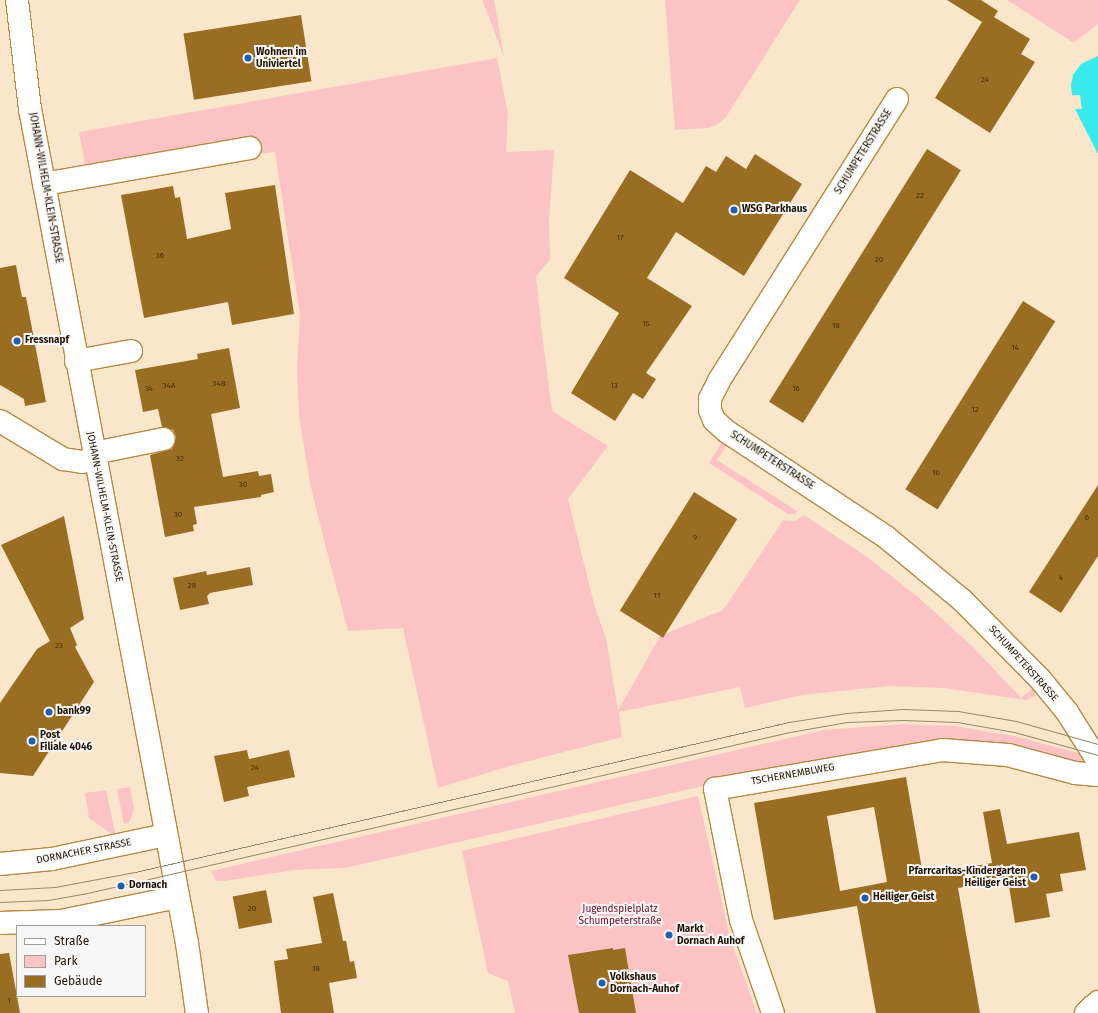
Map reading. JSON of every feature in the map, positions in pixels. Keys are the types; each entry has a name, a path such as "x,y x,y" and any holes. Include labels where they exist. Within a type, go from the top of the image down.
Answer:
{"street":[{"name":"JOHANN-WILHELM-KLEIN-STRASSE","path":"17,0 27,90 76,361 178,897 197,1013"},
{"name":"SCHUMPETERSTRASSE","path":"897,99 719,381 710,399 710,410 714,420 726,431 886,537 962,600 1035,674 1077,728 1098,761"},
{"path":"44,184 250,148"},
{"path":"76,361 131,351"},
{"path":"3,426 63,459 82,462 94,456 164,439"},
{"path":"1077,728 1098,733"},
{"name":"TSCHERNEMBLWEG","path":"773,1013 740,920 715,789 942,750 1008,755 1075,773 1098,775"},
{"name":"DORNACHER STRASSE","path":"0,864 52,860 166,835"},
{"path":"0,923 61,921 178,897"},
{"path":"1086,1013 1098,1002"}],"green space":[{"path":"482,0 494,0 504,57 495,33"},
{"path":"665,0 800,0 726,117 718,124 708,128 675,130"},
{"path":"1007,0 1098,0 1098,24 1074,43"},
{"path":"497,58 508,114 506,152 554,150 549,221 550,259 536,277 542,333 552,411 608,446 568,499 595,608 606,638 618,711 660,636 723,610 783,520 795,521 804,515 867,557 918,597 973,647 1021,698 1034,687 1035,696 1026,700 944,688 889,686 802,695 745,708 740,687 619,712 622,737 510,766 438,788 403,628 348,631 324,540 310,483 299,415 297,369 300,315 275,152 86,169 79,132"},
{"path":"722,442 727,445 717,460 797,511 795,514 788,514 709,463"},
{"path":"904,724 955,726 1014,736 1082,754 1083,765 936,744 703,786 345,868 294,870 224,881 216,881 211,871 824,730"},
{"path":"130,787 134,809 129,823 124,824 117,789"},
{"path":"106,790 116,837 89,818 85,793"},
{"name":"Jugendspielplatz Schumpeterstraße","path":"698,796 730,938 757,1013 515,1013 508,981 488,973 462,851"}],"water":[{"path":"1098,56 1098,154 1075,109 1082,109 1080,95 1072,95 1071,85 1073,75 1081,64"}],"building":[{"path":"947,0 981,0 998,11 994,17 1030,39 1021,54 1035,62 990,133 935,98 982,22"},
{"name":"Wohnen im Univiertel","path":"301,15 311,81 194,100 183,34"},
{"path":"927,149 961,170 803,423 769,402"},
{"path":"755,154 802,184 744,276 676,232 647,278 692,306 646,373 656,379 643,399 633,393 615,421 571,393 619,313 564,278 630,170 683,203 706,166 716,172 726,156 746,169"},
{"path":"275,185 294,314 232,325 228,302 144,318 121,195 173,186 175,198 180,197 187,239 231,229 225,193"},
{"name":"Fressnapf","path":"16,265 22,297 26,297 46,402 25,406 24,399 0,385 0,268"},
{"path":"1023,301 1055,321 938,509 905,489"},
{"path":"229,348 240,408 211,414 223,477 258,471 259,476 271,474 274,492 261,495 261,497 194,507 197,524 193,525 194,531 165,537 150,455 172,449 176,437 173,430 162,427 158,409 143,412 135,370 198,359 197,354"},
{"path":"1098,485 1098,556 1061,613 1029,592"},
{"path":"694,492 737,519 663,638 620,611"},
{"path":"64,516 84,619 70,628 77,645 75,647 94,682 33,776 0,773 0,703 37,649 50,641 1,545"},
{"path":"250,567 253,585 210,593 207,596 209,604 180,610 173,578 206,571 207,575"},
{"path":"247,750 249,759 289,750 295,777 247,787 249,796 224,802 214,756"},
{"name":"Heiliger Geist","path":"906,777 923,875 992,863 983,812 1000,809 1007,844 1079,832 1086,870 1060,874 1063,891 1046,894 1050,917 1015,923 1008,880 958,888 980,1013 876,1013 857,906 774,920 754,803","holes":["874,807 887,882 840,891 827,816"]},
{"path":"266,890 272,922 239,929 233,896"},
{"path":"333,893 343,941 346,941 350,962 354,961 357,978 329,983 334,1013 281,1013 274,961 288,959 286,949 322,943 313,897"},
{"name":"Volkshaus Dornach-Auhof","path":"613,948 613,950 625,948 636,1013 579,1013 568,955"},
{"path":"9,953 20,1013 0,1013 0,954"}],"tram line":[{"path":"0,890 55,887 135,872 789,722 846,713 903,709 958,711 1016,721 1098,744"},
{"path":"0,902 48,900 83,894 790,732 847,722 903,720 957,722 1014,732 1098,755"}],"place":[{"name":"Wohnen im Univiertel","path":"248,58"},
{"name":"WSG Parkhaus","path":"734,210"},
{"name":"Fressnapf","path":"17,341"},
{"name":"bank99","path":"49,712"},
{"name":"Post Filiale 4046","path":"32,741"},
{"name":"Pfarrcaritas-Kindergarten Heiliger Geist","path":"1034,877"},
{"name":"Dornach","path":"121,886"},
{"name":"Heiliger Geist","path":"865,898"},
{"name":"Markt Dornach Auhof","path":"669,935"},
{"name":"Volkshaus Dornach-Auhof","path":"602,983"}]}
